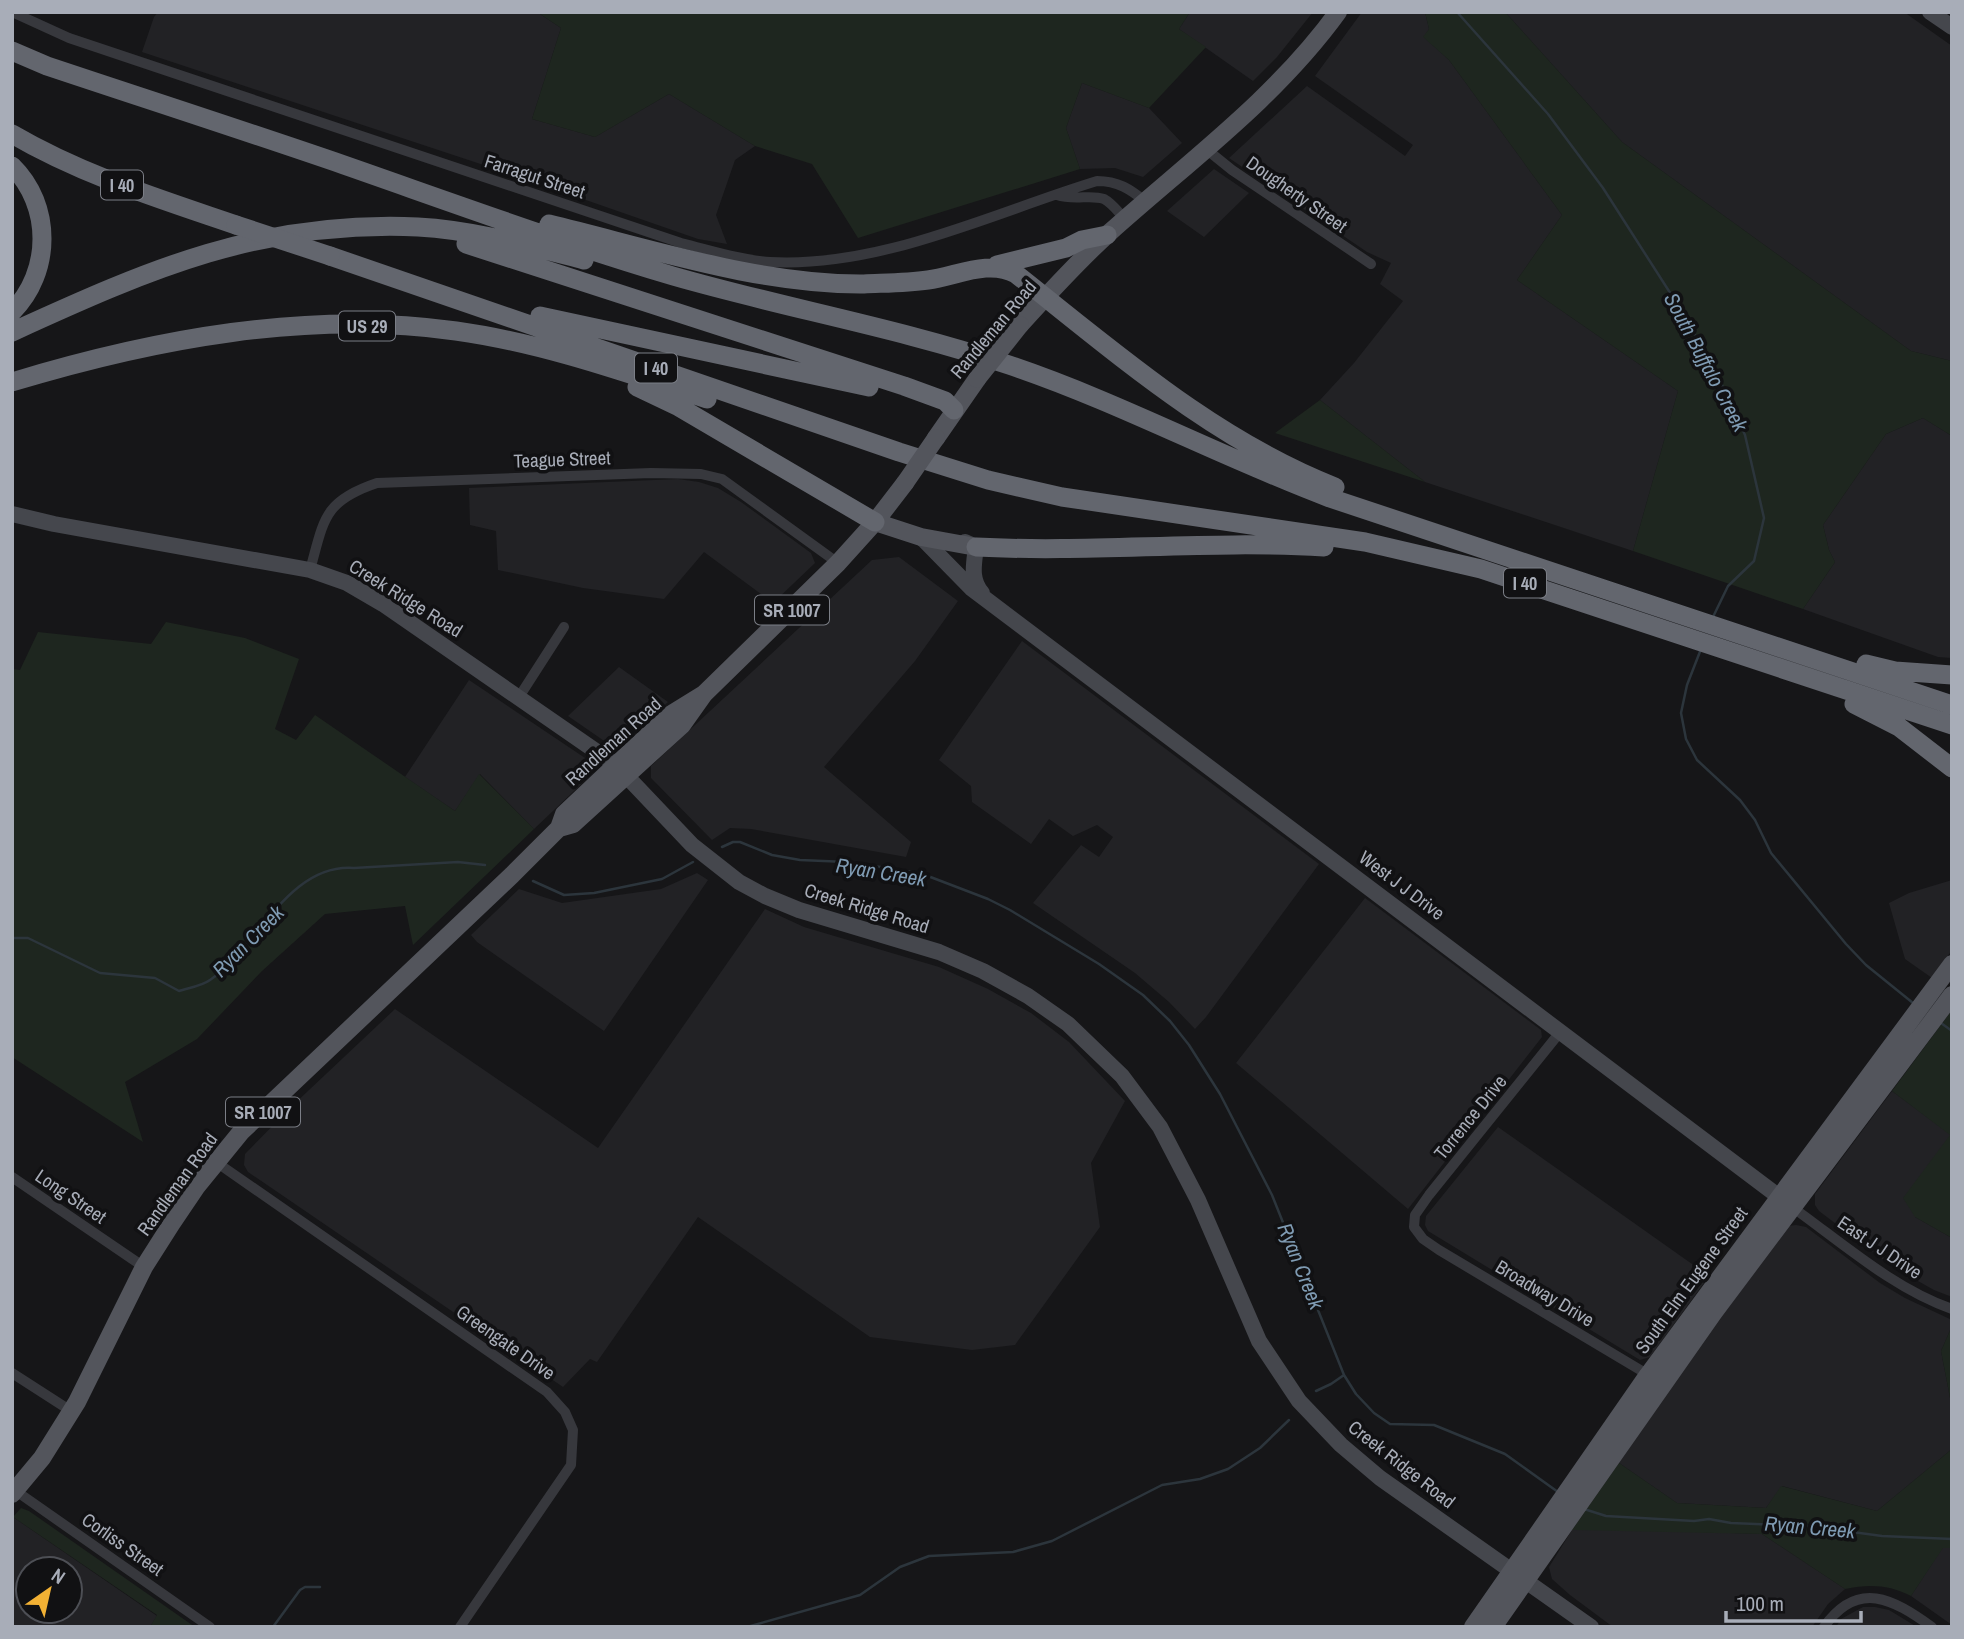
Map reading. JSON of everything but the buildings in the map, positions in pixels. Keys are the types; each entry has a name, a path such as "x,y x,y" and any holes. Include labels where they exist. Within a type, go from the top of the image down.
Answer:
{"highway":[{"name":"I 40","path":"12,51 47,66 475,212 674,276 899,332 1009,365 1114,406 1278,479 1685,626 1825,673 1952,725"},
{"name":"I 40","path":"12,134 63,161 109,180 899,452 988,480 1062,497 1366,541 1482,569 1685,626"},
{"path":"342,165 546,223 711,265 822,283 926,281 1021,261 1066,248 1082,240 1107,235"},
{"path":"12,166 31,188 41,219 41,257 35,279 23,300 12,312"},
{"path":"395,228 465,244 808,354 945,401 954,410"},
{"path":"12,332 142,275 200,254 292,233 419,228 478,236 623,269 674,276"},
{"path":"989,267 1007,269 1208,421 1282,463 1379,504 1410,525"},
{"path":"413,283 581,326 839,379 940,410 954,410"},
{"name":"US 29","path":"12,382 170,342 287,328 422,328 457,331 562,354 865,450 899,452"},
{"path":"562,354 679,407 878,519"},
{"path":"976,547 1249,544 1343,548 1366,541"},
{"path":"1952,675 1895,671 1853,661 1825,673 1843,699 1899,727 1952,768"},
{"name":"I 40","path":"1825,673 1952,705"}],"main road":[{"name":"Randleman Road","path":"14,1493 42,1458 71,1410 144,1267 197,1186 242,1132 559,828 564,814 621,770 670,715 704,694 838,563 878,519 954,410 1020,325 1107,235 1254,108 1296,66 1339,12"},
{"path":"1930,12 1952,27"},
{"name":"Creek Ridge Road","path":"12,514 310,570 346,583 383,604 621,770 692,845 751,889 799,910 939,952 983,971 1038,1002 1087,1041 1138,1096 1166,1137 1198,1200 1259,1341 1299,1401 1334,1438 1380,1478 1591,1627"},
{"path":"878,519 952,535 976,547 974,579 986,598"},
{"name":"West J J Drive","path":"878,519 921,537 976,547"},
{"name":"West J J Drive","path":"921,537 965,583 1785,1202"},
{"name":"South Elm Eugene Street","path":"1493,1627 1520,1575 1655,1379 1785,1202 1947,991 1952,964"},
{"name":"South Elm Eugene Street","path":"1473,1627 1520,1575"}],"street":[{"name":"Farragut Street","path":"12,12 69,38 681,243 767,262 810,262 875,253 1097,181 1125,186 1146,202"},
{"name":"Dougherty Street","path":"1206,149 1232,170 1371,264"},
{"name":"Farragut Street","path":"1058,195 1070,200 1095,197 1105,200 1125,219"},
{"name":"Teague Street","path":"310,570 328,514 341,499 358,489 377,483 651,473 701,474 722,479 838,563"},
{"path":"519,697 564,627"},
{"name":"Torrence Drive","path":"1414,1227 1415,1215 1429,1195 1561,1031"},
{"name":"Greengate Drive","path":"216,1162 547,1392 565,1412 573,1430 570,1465 460,1627"},
{"name":"Long Street","path":"12,1177 144,1267"},
{"name":"East J J Drive","path":"1785,1202 1898,1283 1952,1309"},
{"name":"Broadway Drive","path":"1414,1227 1423,1239 1439,1250 1655,1379"},
{"path":"12,1373 71,1410"},
{"name":"Corliss Street","path":"14,1493 210,1627"},
{"path":"1824,1627 1842,1607 1870,1597 1901,1606 1932,1627"}],"shaded area":[{"path":"158,12 537,12 561,28 532,119 595,137 669,94 755,146 735,160 716,215 727,244 698,239 142,52"},
{"path":"537,12 1190,12 1179,29 1206,47 1149,108 1082,83 1066,128 1080,169 858,238 812,164 755,146 669,94 595,137 532,119 561,28"},
{"path":"1190,12 1313,12 1277,57 1253,81 1179,29"},
{"path":"1362,12 1425,12 1429,29 1424,37 1449,60 1562,215 1517,280 1678,391 1633,551 1425,482 1320,400 1354,363 1403,301 1380,284 1391,263 1367,252 1229,158 1307,86 1405,156 1413,145 1315,76"},
{"path":"1425,12 1505,12 1622,142 1911,351 1952,361 1952,436 1923,418 1886,434 1823,525 1835,562 1803,609 1633,551 1678,391 1517,280 1562,215 1449,60 1423,37 1429,29"},
{"path":"1505,12 1904,12 1952,46 1952,361 1911,351 1622,142"},
{"path":"1082,83 1149,108 1182,143 1143,177 1115,168 1080,169 1066,128"},
{"path":"1214,169 1249,193 1204,237 1167,211"},
{"path":"1320,400 1425,482 1275,433"},
{"path":"1923,418 1952,436 1952,658 1938,657 1803,609 1835,562 1823,525 1886,434"},
{"path":"678,479 718,488 741,502 811,553 815,563 773,603 704,552 664,599 583,588 498,570 496,531 470,525 469,488"},
{"path":"899,557 958,601 915,661 824,767 911,842 906,857 751,829 730,828 712,840 651,778 651,766 872,560"},
{"path":"166,622 245,638 299,659 275,729 296,740 315,715 455,811 479,774 534,829 413,945 405,906 325,914 262,971 197,1039 125,1082 143,1142 12,1057 12,669 20,670 38,632 151,644"},
{"path":"1022,641 1319,864 1195,1029 1135,973 1033,903 1081,845 1099,857 1113,837 1097,825 1073,836 1049,819 1031,844 972,802 971,786 939,760"},
{"path":"619,667 668,702 621,746 613,747 568,716"},
{"path":"469,680 591,762 594,768 593,773 534,829 480,774 455,811 405,777"},
{"path":"697,873 708,880 604,1031 477,942 471,935 519,889 562,903 661,889"},
{"path":"1952,880 1952,950 1932,978 1905,959 1889,903 1909,893"},
{"path":"1365,898 1541,1030 1542,1037 1408,1209 1236,1063"},
{"path":"765,909 804,927 939,967 988,989 1031,1013 1069,1042 1125,1101 1091,1163 1100,1227 1015,1345 972,1350 870,1337 698,1217 597,1362 590,1359 563,1387 248,1172 244,1165 245,1154 395,1009 598,1148"},
{"path":"1952,1010 1952,1238 1915,1217 1903,1198 1950,1135 1892,1091"},
{"path":"1892,1091 1951,1135 1915,1217 1952,1238 1952,1297 1893,1267 1819,1211 1815,1205 1815,1194"},
{"path":"1498,1127 1709,1276 1650,1357 1640,1360 1428,1231 1425,1225 1426,1216"},
{"path":"1788,1226 1806,1227 1880,1283 1952,1320 1941,1351 1952,1408 1952,1449 1877,1511 1782,1486 1766,1508 1677,1503 1619,1463 1706,1337"},
{"path":"1952,1326 1952,1408 1941,1351"},
{"path":"1952,1449 1952,1548 1943,1548 1911,1596 1879,1586 1845,1589 1762,1534 1572,1530 1619,1463 1677,1503 1766,1508 1781,1486 1877,1511"},
{"path":"21,1508 29,1511 195,1627 150,1627 157,1615 84,1565 84,1555 69,1555 13,1517"},
{"path":"13,1517 68,1555 14,1555 14,1625 84,1625 84,1566 157,1616 150,1627 12,1627"},
{"path":"1572,1530 1762,1534 1845,1589 1828,1604 1812,1627 1613,1627 1552,1579 1549,1567"},
{"path":"1943,1547 1952,1548 1952,1625 1911,1596"},
{"path":"1863,1607 1889,1610 1917,1627 1836,1627 1841,1619"}],"waterway":[{"name":"South Buffalo Creek","path":"1457,12 1548,114 1603,188 1683,313 1722,385 1745,435 1764,518 1754,561 1728,586 1713,617"},
{"name":"South Buffalo Creek","path":"1701,649 1687,685 1681,713 1686,739 1697,760 1740,800 1755,820 1771,853 1846,944 1866,965 1913,1003"},
{"name":"Ryan Creek","path":"722,847 740,842 772,855 800,860 847,862 920,873 1010,910 1099,964 1143,995 1170,1021 1189,1045 1220,1094 1272,1195 1344,1375 1356,1394 1374,1413 1390,1424 1434,1425 1505,1454 1558,1492"},
{"name":"Ryan Creek","path":"12,938 28,938 100,973 155,978 179,991 210,980 227,966 292,893 310,879 331,870 458,862 485,865"},
{"name":"Ryan Creek","path":"533,881 564,895 594,893 662,879 693,862"},
{"name":"South Buffalo Creek","path":"1941,1023 1952,1031"},
{"path":"1316,1391 1344,1375"},
{"path":"747,1627 860,1595 900,1567 929,1556 1013,1552 1052,1541 1162,1485 1200,1479 1228,1469 1260,1448 1289,1420"},
{"name":"Ryan Creek","path":"1584,1509 1606,1516 1694,1521 1709,1519 1731,1523 1808,1526 1882,1536 1952,1539"},
{"path":"273,1627 300,1590 305,1587 320,1587"}]}
